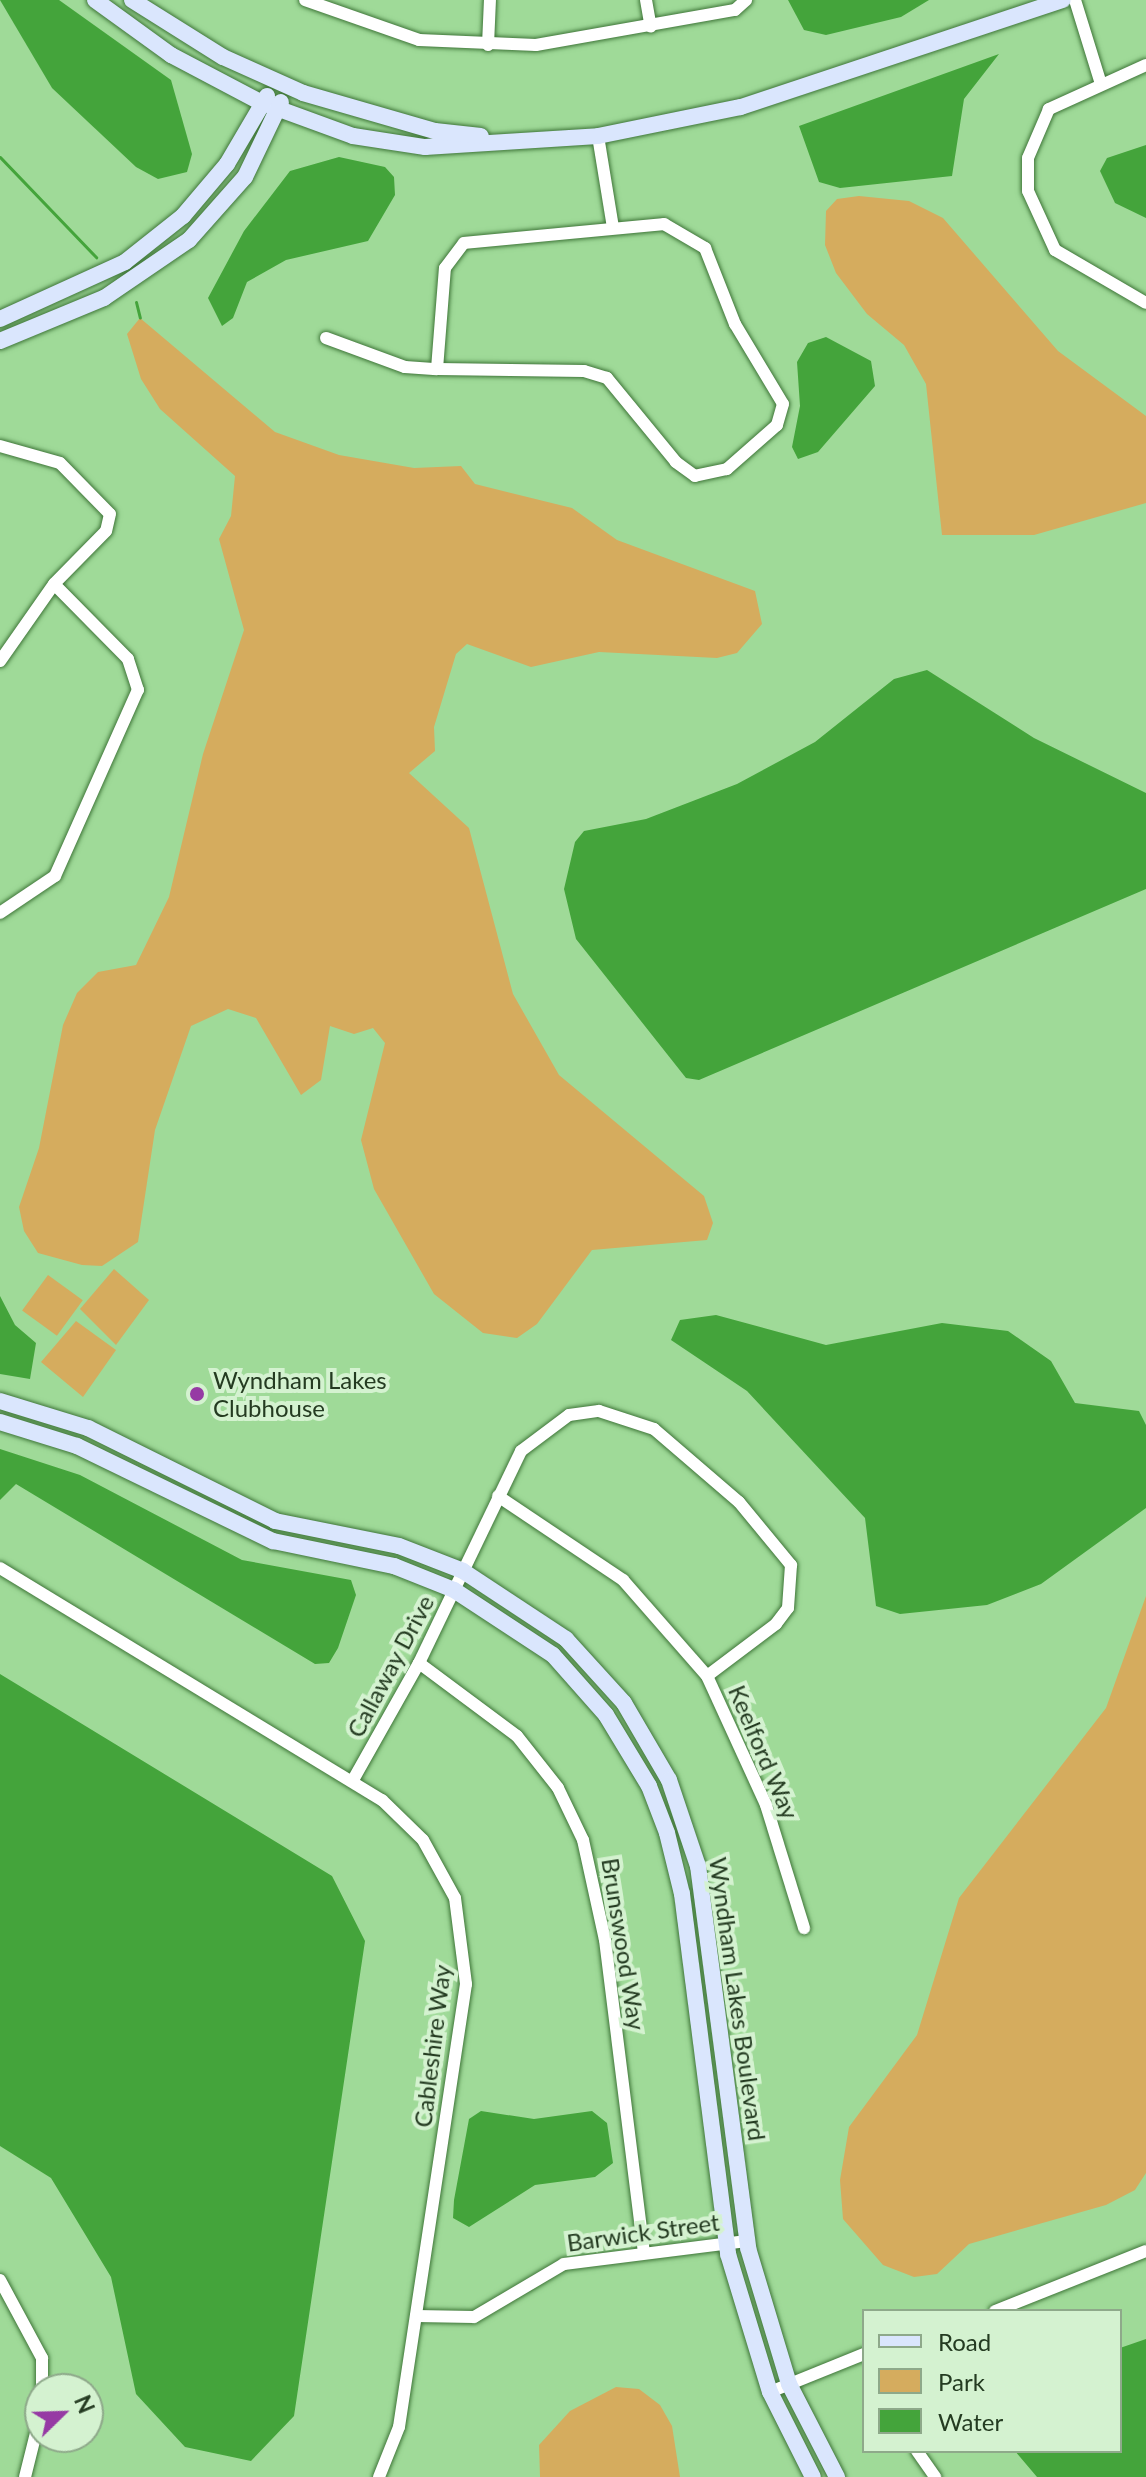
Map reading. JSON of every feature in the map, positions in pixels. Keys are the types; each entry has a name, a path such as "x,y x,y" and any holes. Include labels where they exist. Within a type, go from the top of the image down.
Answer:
{"street":[{"path":"95,0 171,55 260,102 353,136 425,147 598,136 741,107 1063,0"},
{"path":"132,0 280,84 435,131 526,141"},
{"path":"305,0 331,6 419,40 488,45 651,27 735,10 746,0"},
{"path":"488,45 490,0"},
{"path":"646,0 651,27"},
{"path":"1075,0 1100,81"},
{"path":"1146,65 1100,81 1049,109 1036,129 1028,191 1055,250 1146,303"},
{"path":"0,319 114,269 183,216 227,164 260,102 280,84"},
{"path":"0,341 104,298 189,240 245,177 281,111 280,84"},
{"path":"598,136 613,228"},
{"path":"326,338 405,367 437,369 584,371 607,378 676,462 695,476 727,469 777,425 783,404 774,380 735,324 693,235 664,224 480,240 451,253 437,369"},
{"path":"0,446 60,463 110,514 106,531 54,584 0,661"},
{"path":"0,913 55,876 138,690 128,659 54,584"},
{"name":"Wyndham Lakes Boulevard","path":"0,1401 88,1428 241,1508 399,1546 463,1571 537,1615 596,1668 669,1780 704,1900 747,2241 789,2384 837,2477"},
{"name":"Callaway Drive","path":"353,1780 419,1663 521,1451 541,1430 569,1415 599,1411 654,1429 718,1484 781,1547 793,1584 788,1608 768,1634 707,1676"},
{"name":"Wyndham Lakes Boulevard","path":"0,1422 77,1446 233,1527 394,1566 454,1590 524,1632 578,1680 649,1786 682,1894 726,2243 770,2392 813,2477"},
{"path":"77,1446 88,1428"},
{"name":"Keelford Way","path":"498,1496 623,1580 707,1676 766,1805 804,1928"},
{"name":"Cableshire Way","path":"0,1568 353,1780 423,1840 451,1888 464,1934 466,1984 399,2427 379,2477"},
{"name":"Brunswood Way","path":"419,1663 517,1736 558,1788 583,1840 603,1926 644,2253"},
{"name":"Barwick Street","path":"416,2316 474,2317 545,2270 644,2253 747,2241"},
{"path":"1000,2309 1146,2251"},
{"path":"0,2280 42,2358 42,2373"},
{"path":"770,2392 862,2355"},
{"path":"30,2475 34,2453"},
{"path":"918,2453 935,2477"}],"green space":[{"path":"859,196 909,201 943,218 1058,351 1146,416 1146,503 1034,535 942,535 926,384 904,345 867,314 836,273 825,245 826,211 837,199"},
{"path":"140,318 275,432 339,455 414,468 461,466 475,484 572,508 617,540 755,591 762,624 737,653 717,658 599,652 531,667 467,644 456,654 434,727 435,751 409,773 469,828 513,994 559,1075 704,1196 713,1223 707,1240 592,1250 537,1324 517,1338 483,1333 434,1294 374,1189 361,1140 385,1043 373,1028 354,1034 330,1026 321,1080 301,1095 256,1018 228,1009 191,1026 155,1130 138,1242 102,1266 82,1265 38,1253 24,1231 19,1207 39,1148 63,1025 77,993 98,972 136,965 169,897 203,754 244,630 219,539 231,516 235,476 160,409 141,379 127,334"},
{"path":"114,1269 149,1300 116,1345 80,1309"},
{"path":"48,1275 83,1300 57,1336 22,1311"},
{"path":"76,1321 116,1350 83,1397 41,1362"},
{"path":"1146,1596 1146,2173 1135,2190 1106,2205 969,2244 937,2274 914,2277 883,2265 843,2219 840,2180 849,2127 917,2035 959,1898 1106,1708"},
{"path":"616,2387 639,2389 660,2405 672,2426 680,2477 540,2477 539,2445 570,2411"}],"water":[{"path":"0,0 59,0 171,80 192,154 187,172 158,179 136,167 52,88"},
{"path":"788,0 929,0 901,17 826,35 804,30"},
{"path":"999,54 964,99 952,176 840,188 819,182 799,126"},
{"path":"1146,145 1146,218 1115,203 1100,171 1107,158"},
{"path":"339,157 385,167 394,177 395,195 368,241 286,260 247,282 233,318 222,326 208,298 244,231 290,171"},
{"path":"826,337 871,361 875,386 818,452 798,459 792,447 800,406 797,362 808,343"},
{"path":"927,670 1034,738 1146,793 1146,889 699,1080 686,1078 576,939 564,889 575,842 584,831 646,819 737,784 815,742 894,679"},
{"path":"0,1296 15,1325 36,1343 30,1379 0,1374"},
{"path":"716,1315 826,1345 942,1323 1008,1331 1051,1361 1075,1403 1139,1411 1146,1425 1146,1508 1041,1584 987,1605 900,1614 876,1606 865,1518 747,1391 671,1340 680,1320"},
{"path":"0,1449 80,1475 242,1560 351,1580 356,1595 338,1648 329,1663 315,1664 16,1484 0,1500"},
{"path":"0,1674 332,1876 365,1941 294,2416 251,2461 185,2447 136,2394 111,2277 51,2178 0,2146"},
{"path":"481,2111 534,2119 592,2111 607,2123 613,2163 595,2177 535,2185 469,2227 453,2218 454,2200 469,2119"},
{"path":"1146,2339 1146,2477 1037,2477 1017,2453 1122,2453 1122,2347"}],"waterway":[{"path":"0,157 96,257"},
{"path":"136,302 140,318"}],"place":[{"name":"Wyndham Lakes Clubhouse","path":"197,1394"}]}
